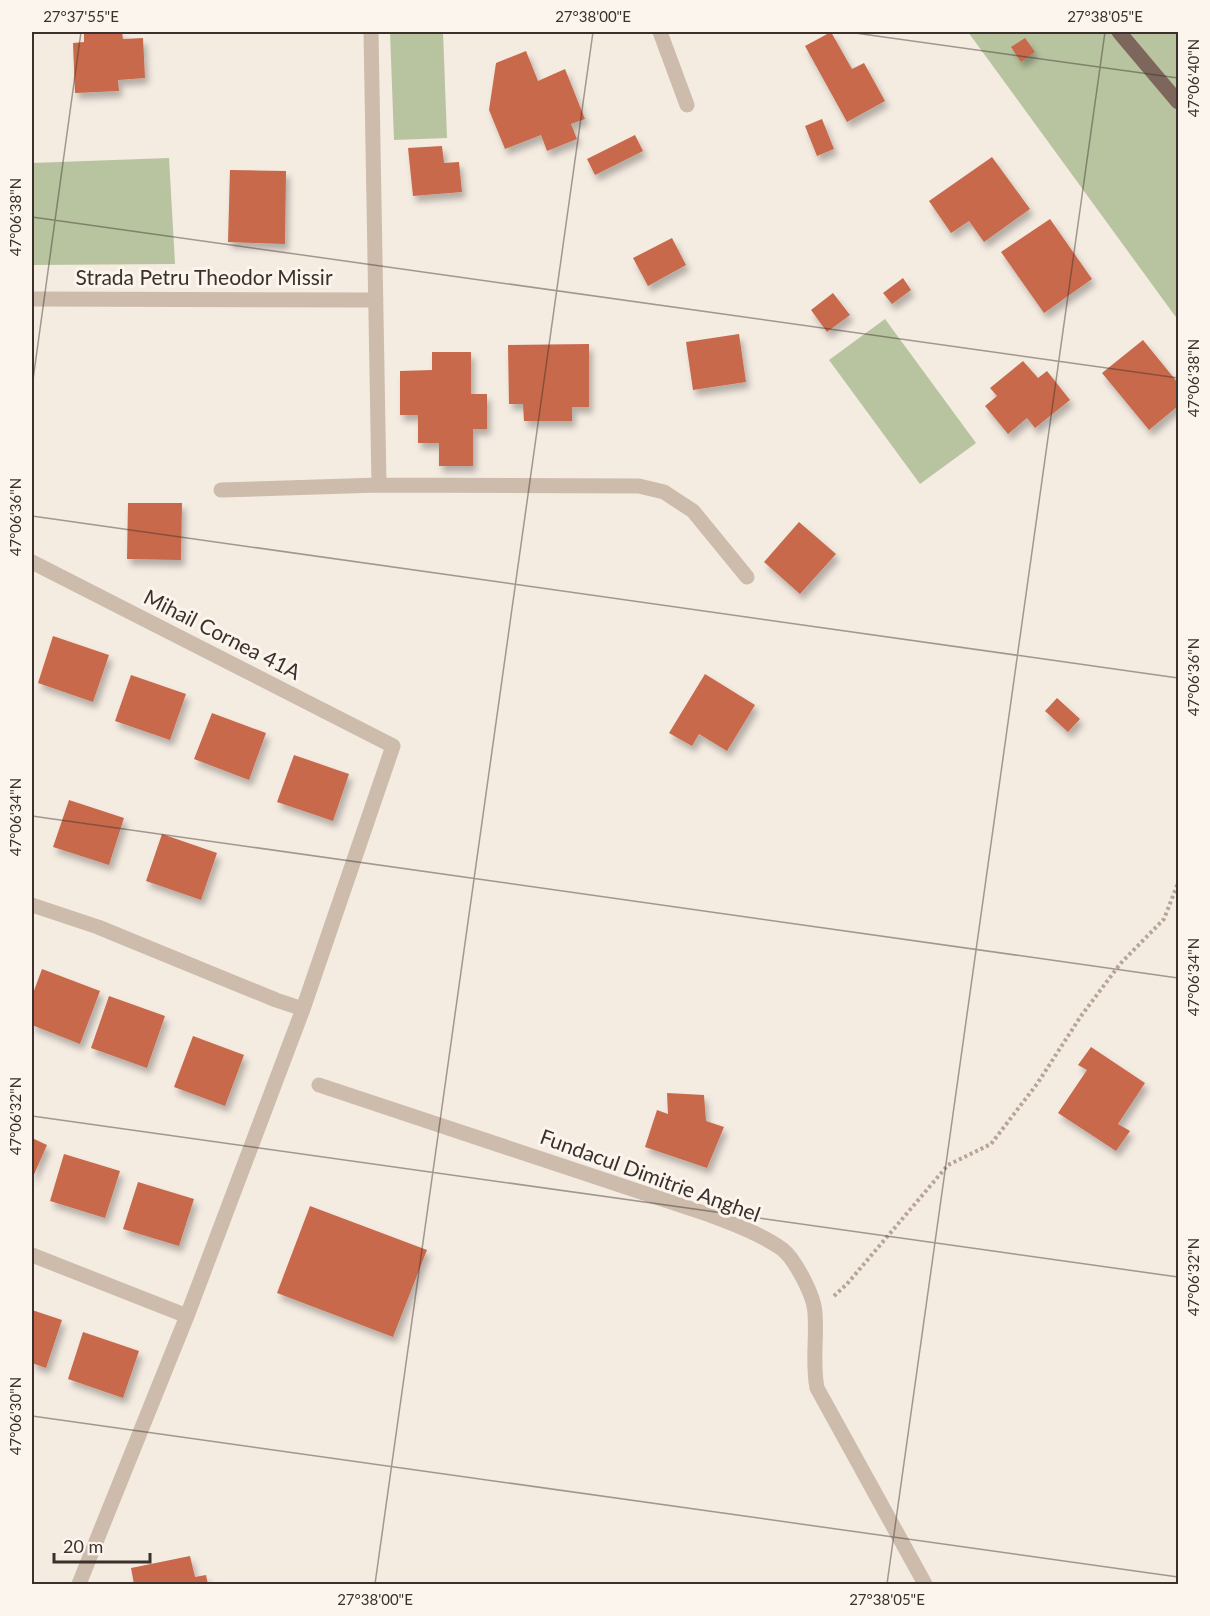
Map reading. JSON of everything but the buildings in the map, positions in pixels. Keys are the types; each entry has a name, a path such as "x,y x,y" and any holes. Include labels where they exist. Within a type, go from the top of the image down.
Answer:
{"main road":[{"path":"1119,32 1179,102"}],"street":[{"path":"371,32 379,485"},
{"path":"660,32 687,105"},
{"name":"Strada Petru Theodor Missir","path":"32,298 376,300"},
{"path":"220,490 379,485 629,486 664,492 693,511 747,577"},
{"name":"Mihail Cornea 41A","path":"32,562 393,746 303,1009"},
{"path":"32,905 98,927 303,1009 187,1316 79,1584"},
{"name":"Fundacul Dimitrie Anghel","path":"319,1085 710,1215 746,1229 784,1250 809,1287 816,1312 813,1368 817,1388 925,1584"},
{"path":"32,1255 187,1316"}],"path":[{"path":"816,1312 847,1284 948,1165 992,1144 1037,1084 1081,1016 1114,973 1164,919 1179,883"}],"green space":[{"path":"390,32 443,32 447,138 394,140"},
{"path":"968,32 1178,32 1178,320"},
{"path":"169,158 175,264 32,265 32,163"},
{"path":"885,319 976,443 920,484 829,360"}]}
